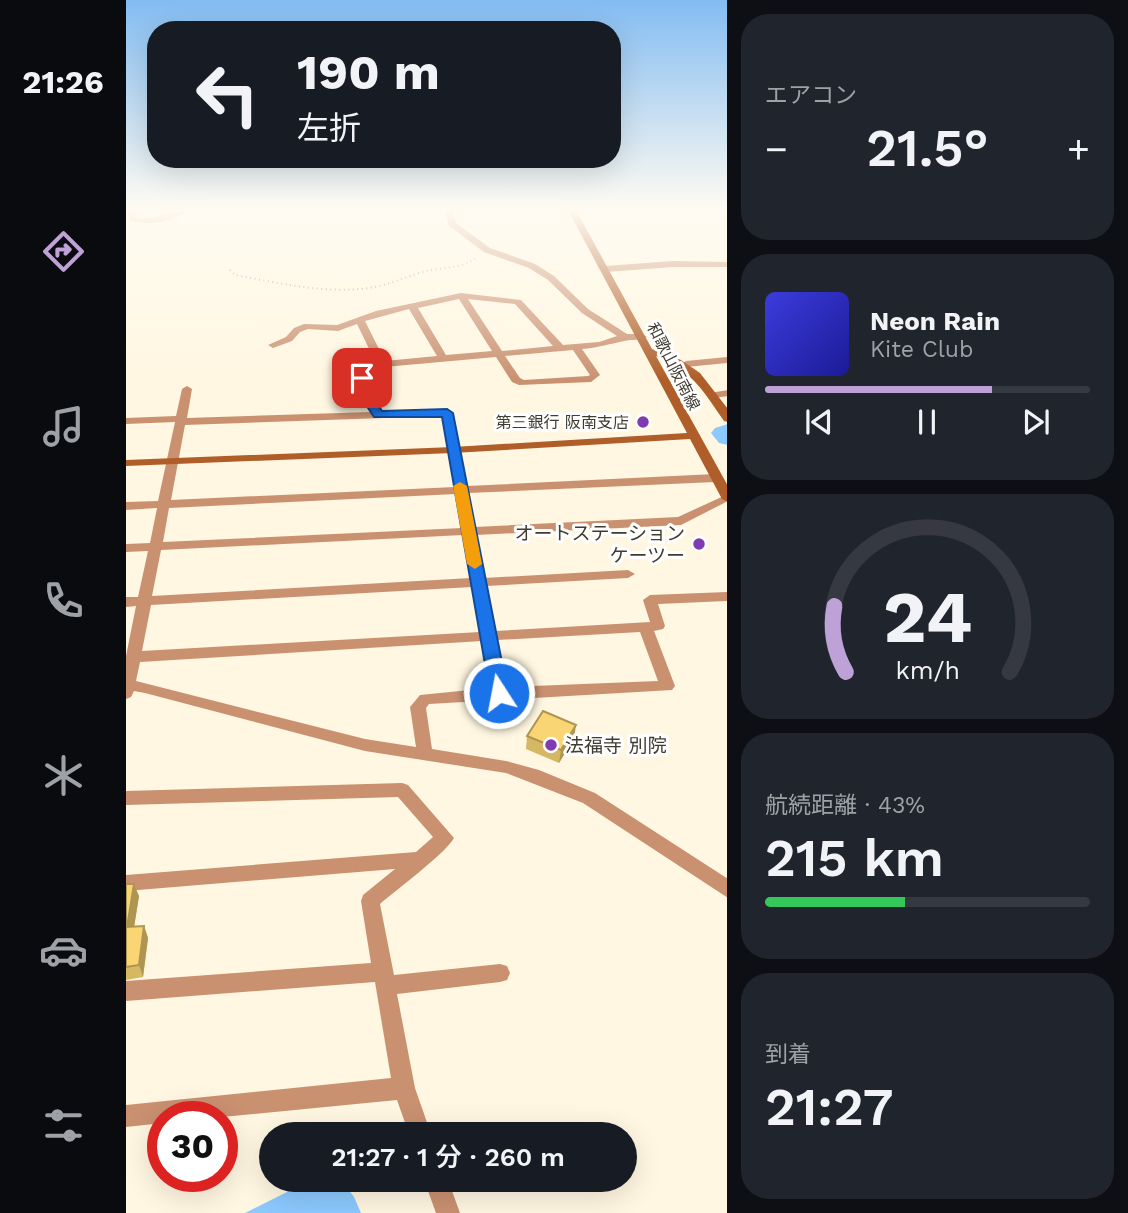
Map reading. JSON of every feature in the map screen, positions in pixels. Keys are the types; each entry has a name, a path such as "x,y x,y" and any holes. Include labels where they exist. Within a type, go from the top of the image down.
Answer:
{"main road":[{"name":"和歌山阪南線","path":"605,269 727,498"},
{"path":"649,351 685,364 713,395 727,419"},
{"path":"126,463 453,450 692,436"}],"street":[{"path":"533,267 551,278 585,311 625,337"},
{"path":"605,269 638,267"},
{"path":"461,296 516,380 523,383 591,379 595,375 575,346"},
{"path":"273,345 289,339 307,326 338,328 412,306 461,296 518,302 559,347"},
{"path":"412,306 443,358"},
{"path":"360,320 382,364"},
{"path":"378,415 359,385 372,368 382,364 600,345 625,337 642,337"},
{"path":"685,364 727,360"},
{"path":"187,389 127,688 145,687 365,745 506,767 533,775 589,798 727,890"},
{"path":"713,395 727,393"},
{"path":"126,421 447,413 499,693"},
{"path":"126,506 715,478"},
{"path":"126,548 681,521 727,498"},
{"path":"126,602 628,574"},
{"path":"134,657 658,625 650,600 727,596"},
{"path":"425,754 418,708 425,699 667,686 645,626"},
{"path":"126,798 402,790 445,838 370,901 404,1088 416,1122"},
{"path":"126,883 423,859"},
{"path":"126,990 500,973"},
{"path":"126,1116 404,1088"},
{"path":"440,1192 448,1213"}],"path":[{"path":"230,270 235,275 308,288 354,290 371,288 430,270 456,267"}],"water":[{"path":"287,1192 350,1192 361,1213 245,1213"}],"building":[{"path":"543,711 576,725 561,750 527,736"},
{"path":"126,884 134,884 127,927 144,926 139,965 126,967"}],"waterway":[{"path":"727,432 724,433 727,437"}],"slow traffic":[{"path":"460,486 475,564"}],"place":[{"name":"第三銀行 阪南支店","path":"643,422"},
{"name":"オートステーション ケーツー","path":"699,544"},
{"name":"法福寺 別院","path":"551,745"}],"route":[{"path":"362,378 359,385 378,415 447,413 499,693"}]}
